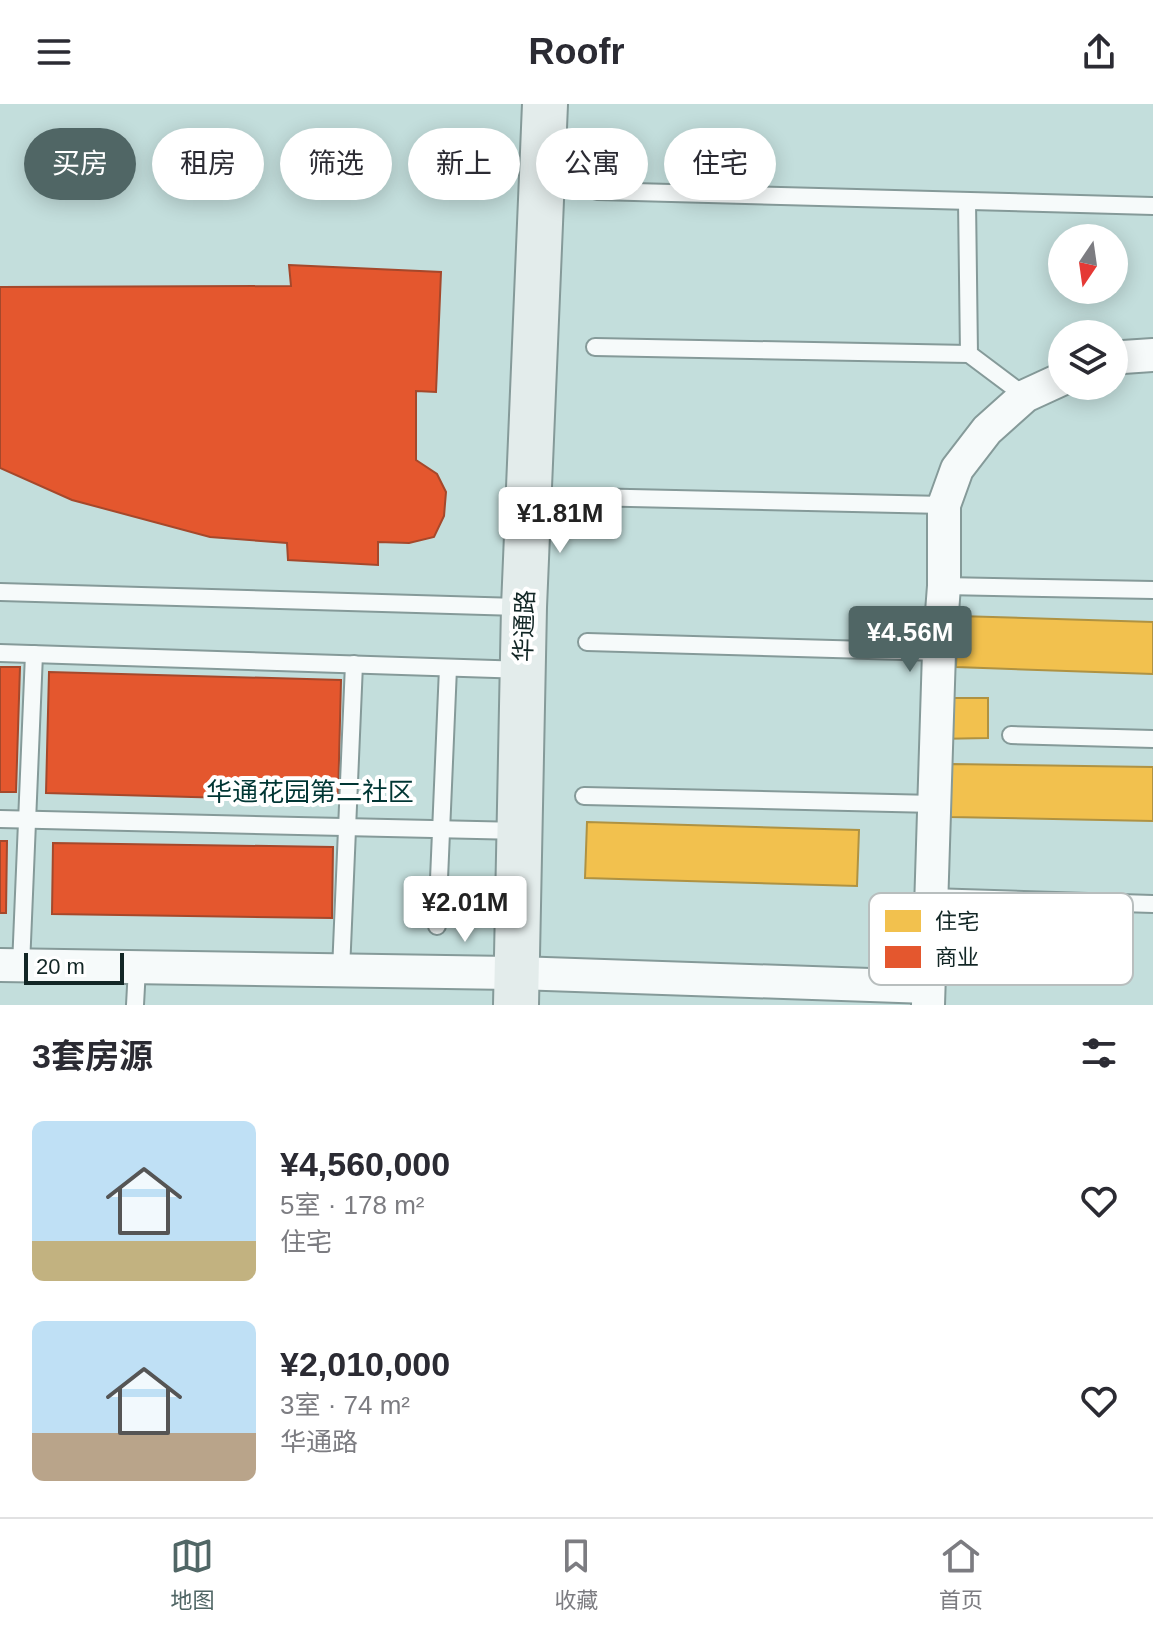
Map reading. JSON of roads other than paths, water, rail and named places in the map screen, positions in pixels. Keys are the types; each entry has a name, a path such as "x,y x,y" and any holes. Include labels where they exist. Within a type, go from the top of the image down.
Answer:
{"street":[{"name":"华通路","path":"516,989 524,607 545,104"},
{"path":"1128,357 1153,355"},
{"path":"930,893 944,586 944,505 957,469 987,430 1025,396 1048,385"},
{"path":"11,965 341,971 516,989 928,996"}],"lane":[{"path":"648,192 1153,206"},
{"path":"967,201 969,354"},
{"path":"595,347 969,354 1025,396"},
{"path":"586,497 944,505"},
{"path":"944,586 1153,590"},
{"path":"0,592 524,607"},
{"path":"587,642 939,652"},
{"path":"0,653 523,670"},
{"path":"11,965 28,820 34,654"},
{"path":"341,971 354,664"},
{"path":"437,926 448,668"},
{"path":"1011,735 1153,739"},
{"path":"584,796 935,804"},
{"path":"0,819 519,831"},
{"path":"1133,903 1153,904"},
{"path":"135,1005 137,968"}],"district":[{"name":"华通花园第二社区","path":"310,792"}]}
